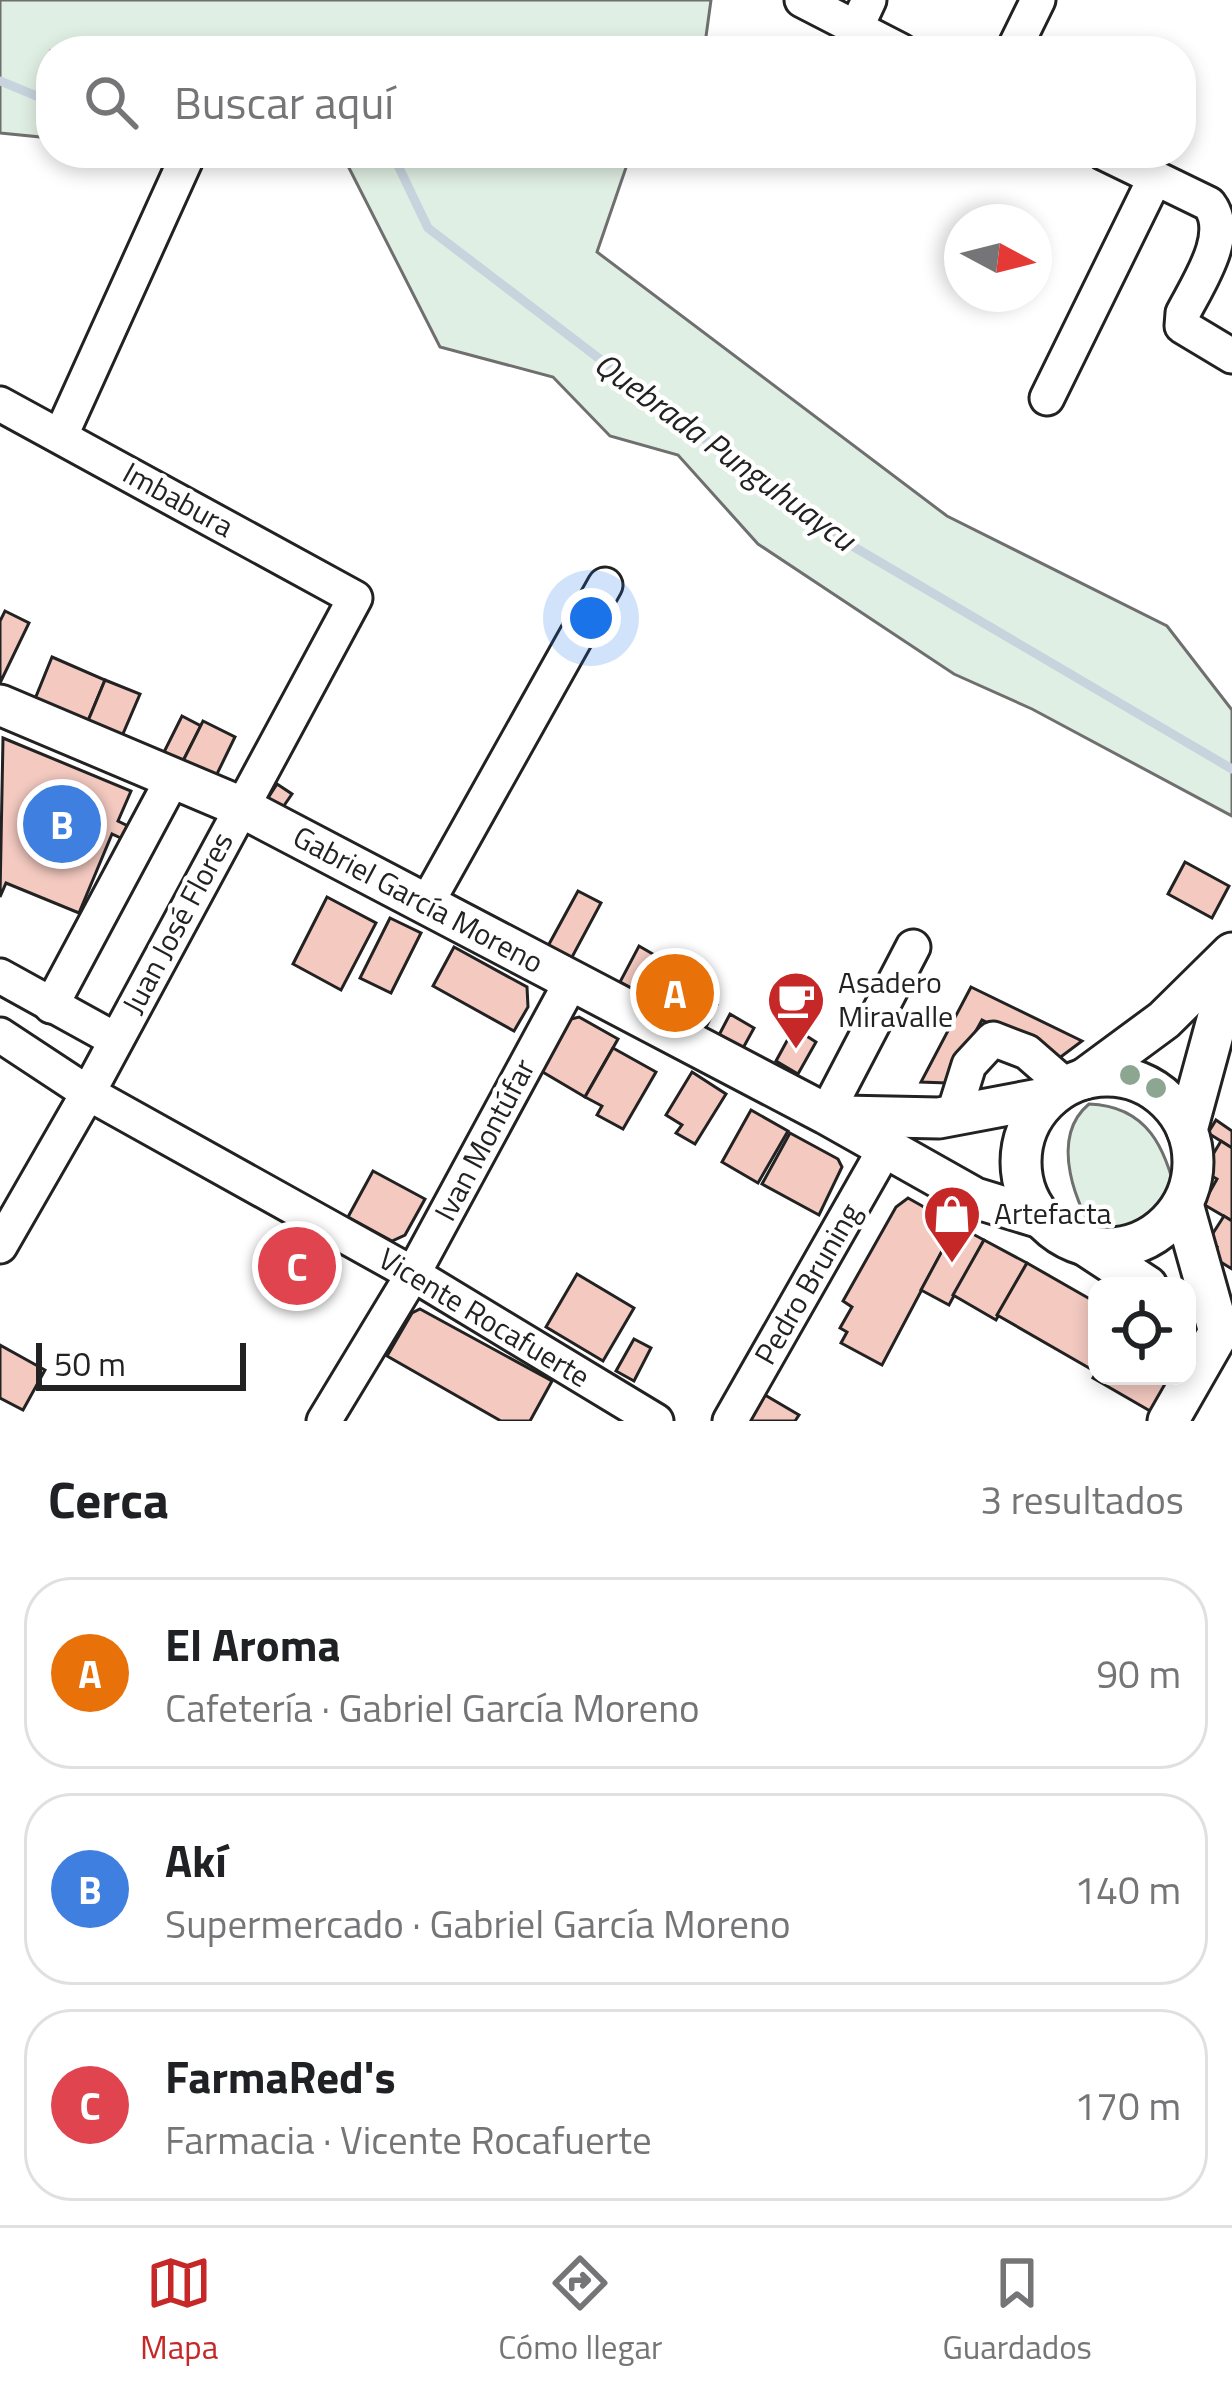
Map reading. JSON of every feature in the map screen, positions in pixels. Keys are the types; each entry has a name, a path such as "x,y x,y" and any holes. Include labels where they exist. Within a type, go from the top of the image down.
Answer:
{"main road":[{"name":"Gabriel García Moreno","path":"0,705 239,806 428,902 975,1198 1042,1218"},
{"path":"1133,1277 1086,1246 1061,1236 1042,1218 1025,1189 1022,1156 1030,1124 1067,1087 1164,1020 1232,953"},
{"path":"1187,1130 1232,965"},
{"path":"1067,1087 1125,1078 1144,1085 1177,1112 1187,1130 1193,1155 1183,1204 1213,1328 1168,1421"},
{"name":"Gabriel García Moreno","path":"826,1114 882,1119 953,1116 1067,1087"},
{"path":"1086,1246 1111,1248 1146,1240 1183,1204"}],"street":[{"path":"802,0 862,14 885,36"},
{"path":"1020,36 1038,0"},
{"path":"61,435 183,168"},
{"path":"1135,168 1220,215 1223,234 1183,313 1182,326 1232,356"},
{"path":"1047,398 1155,178"},
{"name":"Imbabura","path":"0,404 355,598"},
{"path":"428,902 604,585"},
{"name":"Juan José Flores","path":"0,1246 88,1093 355,598"},
{"path":"51,1006 172,778"},
{"path":"826,1114 913,947"},
{"path":"0,976 116,1040"},
{"name":"Ivan Montúfar","path":"324,1421 413,1274 571,982"},
{"name":"Vicente Rocafuerte","path":"0,1035 88,1093 413,1274 656,1421"},
{"path":"953,1116 969,1065 993,1039 1027,1052 1067,1087"},
{"name":"Pedro Bruning","path":"730,1421 886,1147"}],"green space":[{"path":"0,0 711,0 706,36 36,36 36,137 0,133"},
{"path":"349,168 626,168 597,252 947,516 1167,626 1232,710 1232,816 1032,709 954,674 758,544 678,455 610,436 553,377 440,347"},
{"path":"1089,1104 1126,1113 1140,1122 1167,1163 1177,1198 1156,1232 1141,1242 1101,1242 1075,1192 1068,1154 1070,1135"}],"building":[{"path":"5,611 29,623 0,683 0,621"},
{"path":"52,657 105,680 88,721 35,699"},
{"path":"105,680 140,694 122,736 88,721"},
{"path":"182,716 201,726 183,761 164,752"},
{"path":"203,721 235,737 215,778 183,761"},
{"path":"3,738 131,791 118,821 130,827 125,840 112,834 79,913 6,883 0,897"},
{"path":"277,784 292,794 283,807 268,798"},
{"path":"1185,862 1229,886 1212,918 1168,894"},
{"path":"578,891 601,903 571,959 548,946"},
{"path":"327,897 376,923 341,990 293,964"},
{"path":"390,918 421,933 391,993 360,978"},
{"path":"639,946 658,957 639,992 620,982"},
{"path":"454,947 527,987 528,1007 514,1031 433,986"},
{"path":"658,957 677,967 658,1003 639,992"},
{"path":"673,974 691,983 675,1012 658,1003"},
{"path":"691,983 706,991 690,1021 675,1012"},
{"path":"971,987 1082,1041 1058,1059 982,1020 947,1083 921,1082"},
{"path":"702,997 717,1005 705,1029 690,1021"},
{"path":"730,1014 754,1028 742,1050 718,1037"},
{"path":"579,1017 618,1039 585,1097 541,1071 571,1019"},
{"name":"Asadero Miravalle","path":"794,1028 816,1042 798,1074 776,1061"},
{"path":"613,1048 656,1072 623,1129 597,1115 602,1106 585,1097"},
{"path":"692,1072 726,1094 695,1144 676,1133 682,1125 666,1115"},
{"path":"751,1110 788,1131 758,1183 722,1162"},
{"path":"1216,1120 1232,1131 1232,1148 1208,1133"},
{"path":"790,1133 838,1159 842,1167 819,1215 762,1184"},
{"path":"1221,1141 1232,1148 1232,1221 1203,1204 1217,1179 1203,1171"},
{"path":"373,1171 425,1199 405,1235 392,1241 348,1217"},
{"path":"908,1198 956,1225 882,1365 841,1343 847,1332 840,1328 852,1307 843,1301 896,1207"},
{"path":"1224,1216 1232,1221 1232,1269 1211,1256 1217,1247 1208,1241"},
{"name":"Artefacta","path":"956,1225 984,1240 949,1305 921,1290"},
{"path":"287,1232 332,1255 307,1301 263,1277"},
{"path":"984,1240 1027,1263 996,1320 953,1295"},
{"path":"1027,1263 1088,1298 1088,1367 997,1315"},
{"path":"577,1274 634,1308 603,1361 546,1327"},
{"path":"420,1309 552,1381 530,1421 501,1421 387,1356 412,1313"},
{"path":"634,1339 651,1348 634,1381 616,1371"},
{"path":"0,1345 45,1370 23,1410 0,1398"},
{"path":"1105,1385 1174,1385 1157,1415"},
{"path":"765,1395 799,1415 795,1421 750,1421"}],"waterway":[{"name":"Quebrada Punguhuaycu","path":"0,81 36,96"},
{"name":"Quebrada Punguhuaycu","path":"399,168 428,228 820,527 1232,769"}],"place":[{"name":"Akí","path":"62,824"},
{"name":"El Aroma","path":"675,993"},
{"name":"Asadero Miravalle","path":"796,1051"},
{"name":"Artefacta","path":"952,1265"},
{"name":"FarmaRed's","path":"297,1266"}]}
